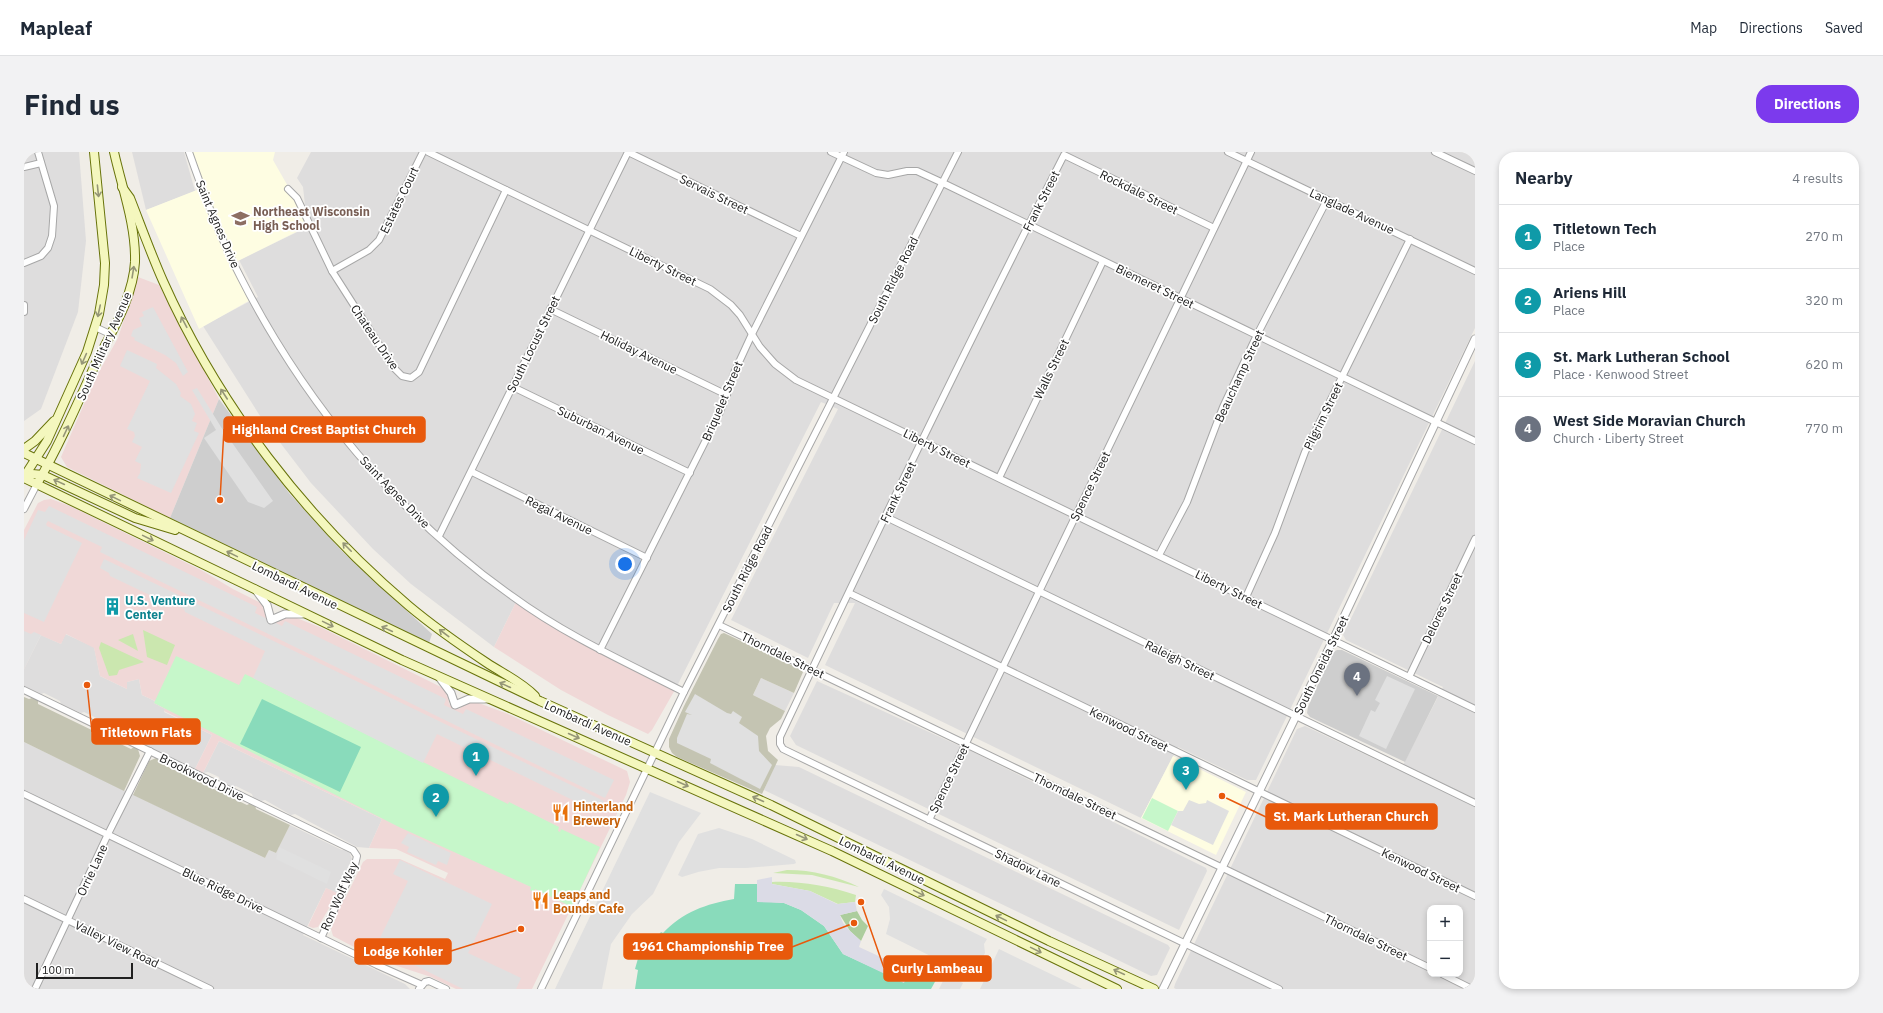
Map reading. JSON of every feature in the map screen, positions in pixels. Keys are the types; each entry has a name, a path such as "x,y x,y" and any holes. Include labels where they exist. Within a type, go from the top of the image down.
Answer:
{"main road":[{"name":"South Military Avenue","path":"24,478 47,441 87,352 96,327 103,289 105,263 94,152"},
{"name":"South Military Avenue","path":"37,484 60,444 130,289 134,264 133,233 114,152"},
{"path":"122,187 130,198 163,281 205,363 227,399 278,471 344,544 409,606 463,647 528,690 540,701"},
{"path":"24,449 37,439 57,418"},
{"name":"Lombardi Avenue","path":"24,454 540,701 771,805 1049,941 1154,989"},
{"path":"24,478 34,474 43,475 135,518 166,528 186,532"},
{"name":"Lombardi Avenue","path":"24,478 439,677 648,768 832,851 1117,989"}],"street":[{"path":"24,263 41,256 48,248 52,236 54,206 38,152"},
{"name":"Saint Agnes Drive","path":"189,152 209,209 238,273 276,342 319,405 357,453 398,498 468,564 513,597 552,623 600,650 684,692"},
{"name":"Estates Court","path":"332,271 370,250 379,240 423,152"},
{"name":"Liberty Street","path":"428,152 710,289 731,305 740,315 760,347 775,364 796,380 1246,596 1475,709"},
{"name":"South Locust Street","path":"438,536 472,472 550,309 628,152"},
{"name":"Servais Street","path":"628,152 801,236"},
{"name":"Biemeret Street","path":"831,152 842,154 876,173 888,175 907,171 917,172 943,183 1475,441"},
{"name":"South Ridge Road","path":"541,989 684,692 958,152"},
{"name":"Langlade Avenue","path":"1228,152 1475,271"},
{"name":"Spence Street","path":"929,820 1251,152"},
{"path":"1435,152 1475,171"},
{"name":"Briquelet Street","path":"600,650 690,473 727,395 734,373 752,334 842,154"},
{"name":"Frank Street","path":"780,744 780,736 812,669 1064,155"},
{"name":"Rockdale Street","path":"1064,155 1214,228"},
{"path":"24,167 41,163"},
{"name":"Chateau Drive","path":"288,189 297,198 332,271 394,368 402,376 411,378 419,372 506,190"},
{"name":"Beauchamp Street","path":"1159,555 1187,502 1223,407 1257,336 1327,200"},
{"name":"Pilgrim Street","path":"1246,596 1275,533 1305,452 1410,239"},
{"name":"Walls Street","path":"999,478 1103,261"},
{"path":"24,305 24,312"},
{"name":"Holiday Avenue","path":"550,309 727,395"},
{"path":"96,327 110,334"},
{"name":"South Oneida Street","path":"1163,989 1333,640 1436,422 1472,353 1475,339"},
{"name":"Suburban Avenue","path":"513,387 690,473"},
{"name":"Regal Avenue","path":"472,472 647,558"},
{"path":"24,510 37,484"},
{"name":"Raleigh Street","path":"886,517 1475,803"},
{"name":"Delores Street","path":"1409,677 1475,539"},
{"path":"255,589 267,605 271,620 290,613 309,615"},
{"name":"Kenwood Street","path":"849,593 1475,896"},
{"name":"Thorndale Street","path":"719,625 1427,967"},
{"path":"439,677 451,693 455,705 469,699 488,699"},
{"name":"Brookwood Drive","path":"24,690 350,848 357,855"},
{"name":"Shadow Lane","path":"780,744 783,749 1279,989"},
{"name":"Orrie Lane","path":"36,989 108,834 150,751"},
{"name":"Blue Ridge Drive","path":"24,794 421,987"},
{"name":"Ron Wolf Way","path":"321,938 355,867 357,855"},
{"name":"Valley View Road","path":"24,899 210,989"},
{"path":"1448,977 1472,989"},
{"path":"421,987 429,981 446,989"}],"shaded area":[{"path":"24,152 79,152 86,241 78,312 41,409 24,421"},
{"path":"132,152 184,152 195,191 146,210"},
{"path":"189,152 275,152 273,160 310,225 234,263 252,299 199,329 146,210 202,188"},
{"path":"311,152 1475,152 1475,328 1256,780 1247,780 1178,747 1141,818 825,665 855,603 834,603 808,658 731,620 838,409 821,402 676,688 643,672 517,600 494,647 411,584 373,549 311,483 262,419 203,326 258,297 239,260 314,224 305,205 303,187 297,178"},
{"path":"138,277 159,285 219,399 170,518 67,467 61,457 95,379 118,338"},
{"path":"153,307 188,372 183,376 176,363 165,355 134,340 135,338 131,336 133,330 142,326 139,318 144,316 142,312"},
{"path":"127,350 157,364 156,368 176,384 181,393 180,396 191,404 195,414 192,421 197,423 194,431 199,433 171,493 137,478 140,473 141,464 135,461 142,447 132,442 135,436 134,432 127,429 150,381 120,366"},
{"path":"1475,361 1475,989 1176,989 1174,988 1175,984 1297,729 1305,726 1400,771 1443,687 1346,640 1343,635"},
{"path":"197,388 221,427 273,501 264,508 248,502 204,438 216,430 192,390"},
{"path":"219,399 289,493 342,551 432,634 429,643 170,518"},
{"path":"51,499 70,506 201,570 233,589 261,603 264,607 266,617 278,622 284,617 294,617 322,628 441,687 448,695 449,704 459,709 467,703 476,702 508,714 627,771 630,782 626,795 532,989 456,989 431,977 379,960 333,936 331,929 338,913 329,908 318,927 313,928 308,926 326,888 346,897 363,862 367,859 400,859 445,879 448,873 396,849 369,848 382,819 219,741 203,773 195,769 212,735 164,711 165,709 154,703 155,701 142,695 139,679 127,682 127,689 100,676 94,648 66,634 61,644 40,635 24,669 24,530 38,503"},
{"path":"49,506 257,607 255,613 282,626 285,621 446,699 444,705 463,714 466,709 614,780 605,798 100,552 102,547 48,521 46,524 47,526 82,543 44,622 24,613 24,540 38,510 45,512"},
{"path":"104,559 604,801 599,810 593,807 591,809 437,734 423,763 253,678 265,651 185,612 184,609 157,596 154,597 110,576 109,573 100,568"},
{"path":"517,600 552,623 676,688 652,730 648,734 608,715 561,690 494,647"},
{"path":"24,631 31,634 34,632 41,635 24,669"},
{"path":"724,633 800,669 803,672 794,693 761,678 753,695 785,711 781,719 770,728 766,736 768,751 778,760 762,794 677,757 672,753 669,747 669,739 684,706 718,639 721,634"},
{"path":"65,634 94,647 100,676 127,689 127,682 139,679 142,695 155,701 154,703 165,709 164,712 212,735 195,769 137,741 135,737 84,712 81,713 61,704 60,701 44,693 41,694 24,686 24,669 41,635 61,644"},
{"path":"1337,650 1342,650 1438,696 1405,762 1310,717 1307,713 1308,707 1332,653"},
{"path":"1387,676 1415,689 1386,749 1359,736 1371,710 1375,712 1380,703 1375,700"},
{"path":"761,678 794,693 785,711 753,695"},
{"path":"817,681 973,752 1206,868 1207,871 1179,930 796,745 790,736"},
{"path":"695,694 727,713 731,714 733,711 742,717 739,723 758,736 759,751 772,765 760,789 710,763 711,759 677,743 677,738 687,714 692,715 685,712"},
{"path":"24,697 38,700 38,704 131,749 134,747 138,749 140,756 124,791 24,742"},
{"path":"219,741 382,819 369,848 357,847 295,814 291,815 265,800 261,801 253,797 252,794 236,786 233,787 220,781 219,777 208,772 203,773"},
{"path":"24,742 265,858 269,850 276,853 290,825 342,850 345,849 349,851 352,859 336,893 326,888 303,935 405,984 410,989 24,989"},
{"path":"1173,756 1246,792 1216,855 1141,818"},
{"path":"156,758 159,759 160,763 247,805 251,803 255,805 256,809 290,825 276,853 269,850 265,858 133,795 149,761"},
{"path":"775,765 799,767 1168,945 1170,948 1157,975 1151,976 764,790"},
{"path":"650,792 701,813 679,842 653,894 632,914 611,944 602,989 555,989"},
{"path":"1189,800 1199,804 1206,803 1207,800 1229,811 1213,845 1171,825 1178,811 1183,811"},
{"path":"719,828 752,839 795,860 796,863 746,868 719,868 682,877 678,875 698,834"},
{"path":"408,833 451,853 447,865 438,861 436,865 407,852 409,847 401,843"},
{"path":"279,847 331,872 327,884 276,859"},
{"path":"400,860 492,904 468,953 521,978 516,989 463,989 376,946 408,881 393,874"},
{"path":"772,877 772,884 810,891 837,904 855,902 857,911 840,915 843,923 861,941 859,947 909,970 904,983 843,954 824,926 801,910 784,903 757,902 757,880"},
{"path":"884,889 987,939 984,944 985,953 973,977 886,934 890,919 889,907 881,895"},
{"path":"999,949 1082,989 980,989"},
{"path":"946,975 963,983 960,989 939,989"}],"green space":[{"path":"143,630 175,645 167,665 147,657"},
{"path":"133,634 138,651 118,640"},
{"path":"101,642 144,662 119,670 117,675 109,676 99,648"},
{"path":"176,656 239,685 245,674 508,804 509,802 559,827 558,831 560,832 561,829 600,847 572,907 535,889 534,892 530,890 531,887 399,827 154,703"},
{"path":"262,699 361,747 340,792 240,744"},
{"path":"1152,798 1178,811 1168,831 1142,818"},
{"path":"787,870 824,874 859,887 812,875 773,873"},
{"path":"772,882 804,883 835,889 856,895 855,902 838,904 810,891 772,884"},
{"path":"735,884 757,884 757,901 784,903 801,910 824,926 843,954 904,982 909,970 913,972 915,969 936,980 931,989 635,989 638,970 635,969 639,955 649,958 659,939 657,937 661,932 663,933 687,914 714,903 734,899"},
{"path":"857,911 862,920 868,926 861,941 850,931 840,915"}],"place":[{"name":"Northeast Wisconsin High School","path":"240,218"},
{"name":"Highland Crest Baptist Church","path":"220,500"},
{"name":"U.S. Venture Center","path":"112,607"},
{"name":"Titletown Flats","path":"87,685"},
{"name":"West Side Moravian Church","path":"1357,696"},
{"name":"Titletown Tech","path":"476,776"},
{"name":"St. Mark Lutheran School","path":"1186,790"},
{"name":"St. Mark Lutheran Church","path":"1222,796"},
{"name":"Hinterland Brewery","path":"560,813"},
{"name":"Ariens Hill","path":"436,817"},
{"name":"Leaps and Bounds Cafe","path":"540,901"},
{"name":"Curly Lambeau","path":"861,902"},
{"name":"1961 Championship Tree","path":"854,923"},
{"name":"Lodge Kohler","path":"521,929"}]}
